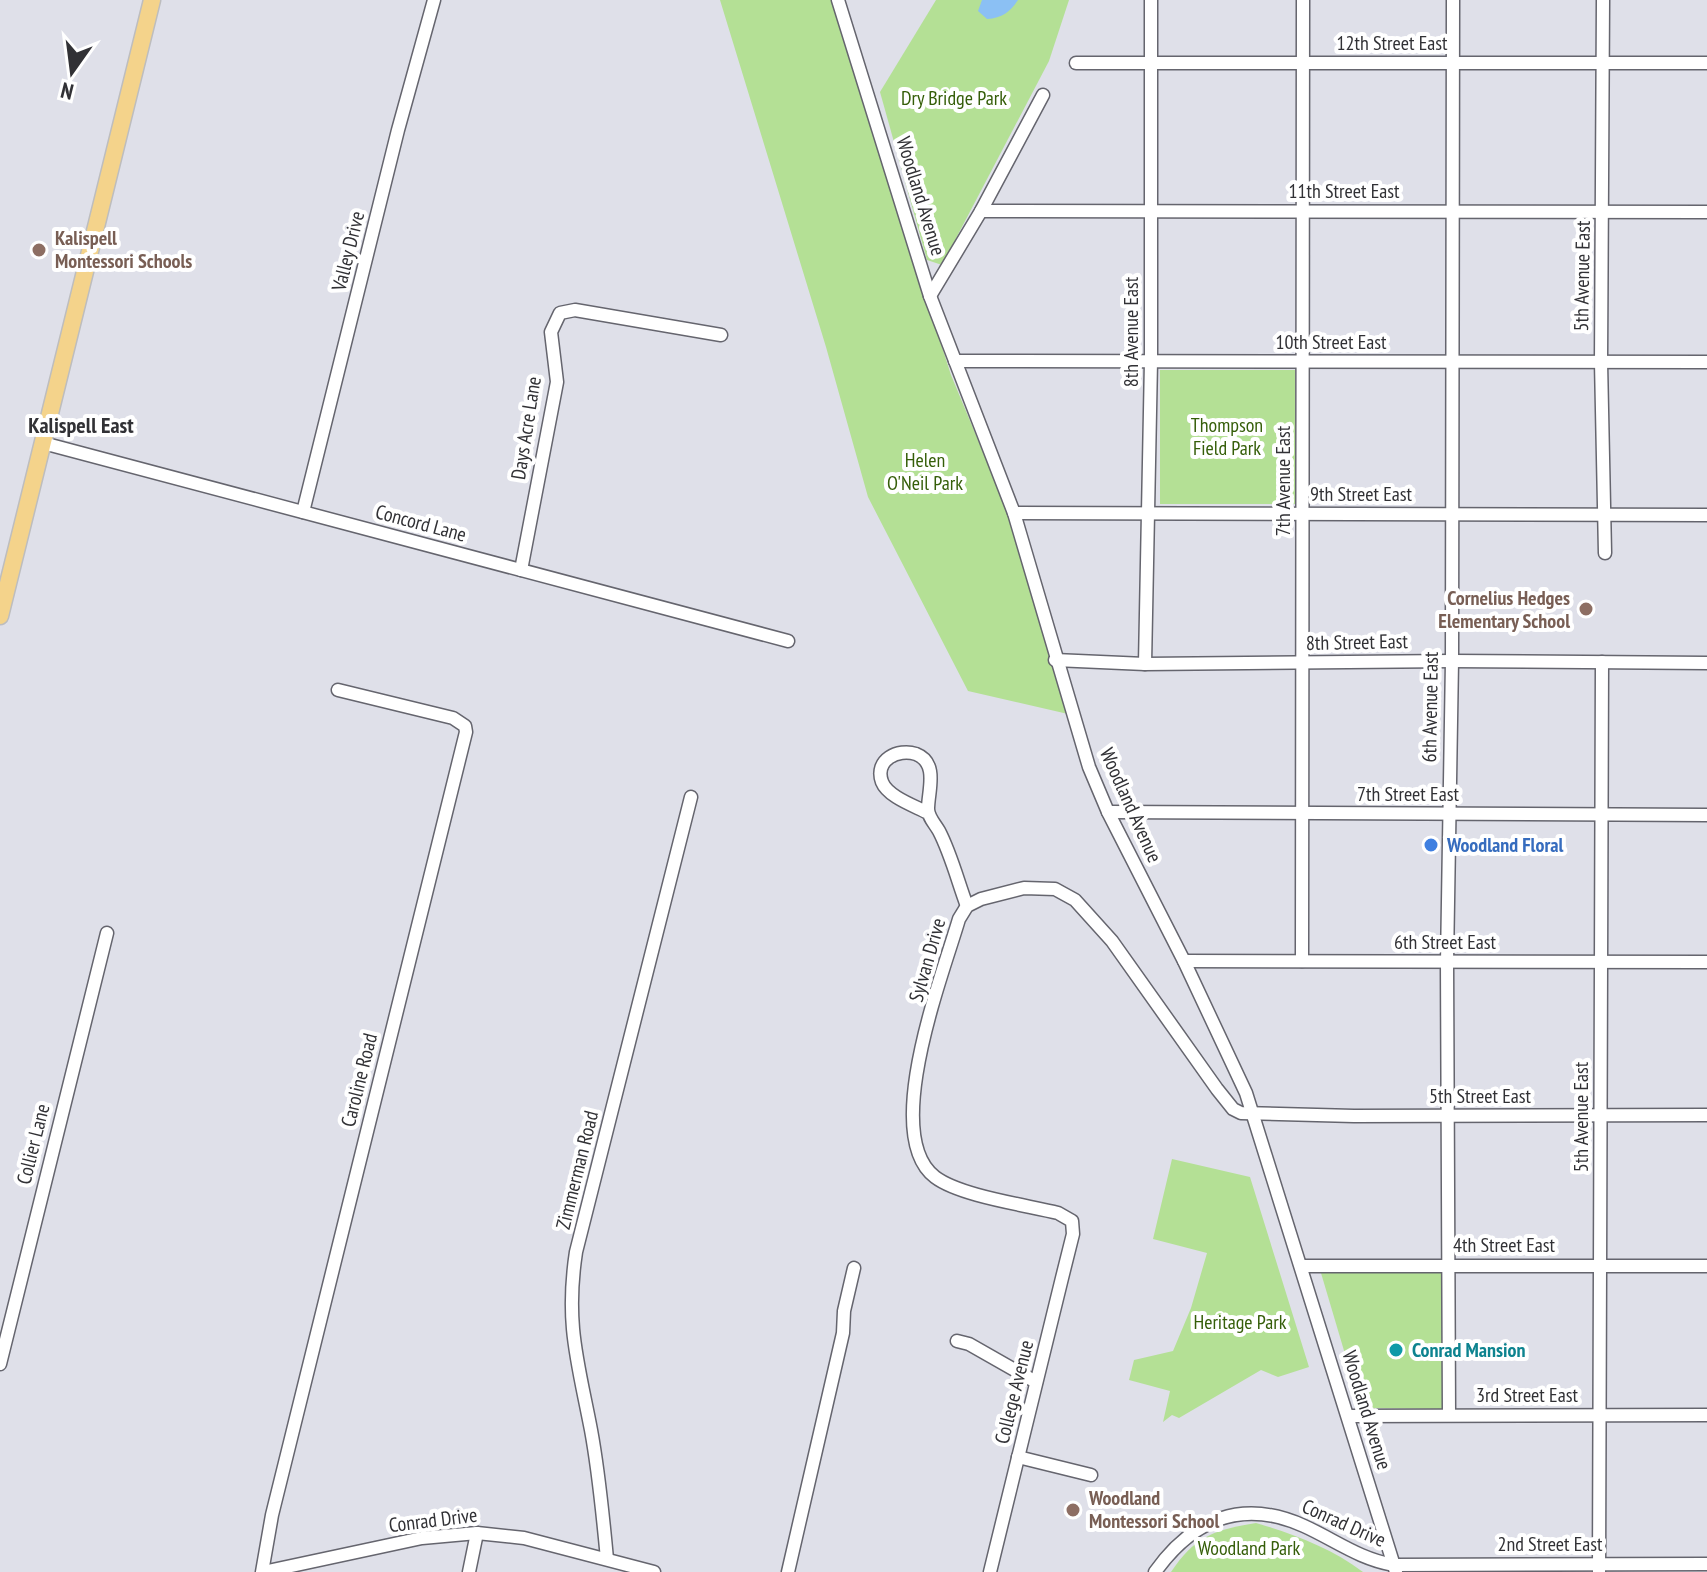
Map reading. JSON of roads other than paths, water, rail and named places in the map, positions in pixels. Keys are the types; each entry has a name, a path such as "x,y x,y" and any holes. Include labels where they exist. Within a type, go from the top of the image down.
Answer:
{"main road":[{"path":"0,616 152,0"}],"street":[{"name":"Valley Drive","path":"303,512 398,130 434,0"},
{"name":"Woodland Avenue","path":"838,0 930,296 1014,513 1089,767 1108,812 1184,961 1246,1093 1395,1568"},
{"name":"8th Avenue East","path":"1145,664 1151,361 1151,0"},
{"name":"7th Avenue East","path":"1302,961 1303,0"},
{"name":"6th Avenue East","path":"1449,1415 1447,962 1452,661 1453,0"},
{"name":"5th Avenue East","path":"1603,0 1601,362 1605,553"},
{"name":"12th Street East","path":"1076,63 1707,63"},
{"path":"930,296 981,211 1043,95"},
{"name":"11th Street East","path":"981,211 1707,212"},
{"name":"Days Acre Lane","path":"521,570 557,382 551,332 560,313 575,310 721,335"},
{"name":"10th Street East","path":"955,361 1707,362"},
{"name":"Concord Lane","path":"43,443 788,641"},
{"name":"9th Street East","path":"1014,513 1707,515"},
{"name":"8th Street East","path":"1055,660 1145,664 1452,661 1707,663"},
{"name":"5th Avenue East","path":"1600,1568 1602,662"},
{"name":"Caroline Road","path":"262,1572 272,1515 466,732 465,726 453,718 338,690"},
{"path":"928,813 929,768 922,757 908,752 895,753 886,759 882,782 903,800 928,813 939,832 967,906"},
{"name":"Zimmerman Road","path":"607,1559 592,1432 572,1340 572,1281 576,1252 691,797"},
{"name":"7th Street East","path":"1108,812 1707,815"},
{"name":"Sylvan Drive","path":"1072,1221 1058,1213 945,1183 925,1168 920,1157 912,1103 916,1075 959,919 967,906 997,894 1035,887 1055,889 1075,900 1112,941 1233,1109 1254,1116"},
{"name":"Collier Lane","path":"0,1364 107,933"},
{"name":"6th Street East","path":"1184,961 1707,962"},
{"name":"5th Street East","path":"1254,1116 1707,1115"},
{"name":"College Avenue","path":"990,1572 1073,1234 1072,1221"},
{"name":"4th Street East","path":"1302,1266 1707,1266"},
{"path":"788,1572 840,1347 854,1268"},
{"path":"957,1341 969,1344 1036,1382"},
{"name":"3rd Street East","path":"1348,1416 1707,1415"},
{"path":"1018,1457 1091,1475"},
{"name":"Conrad Drive","path":"1155,1572 1183,1540 1202,1526 1222,1517 1255,1513 1286,1518 1360,1557 1395,1568"},
{"path":"469,1572 477,1533"},
{"name":"Conrad Drive","path":"262,1572 296,1568 422,1538 477,1533 524,1538 654,1572"},
{"name":"2nd Street East","path":"1395,1568 1600,1568 1707,1564"}],"water":[{"path":"982,0 1018,0 1005,14 987,19 978,11"}],"place":[{"name":"Kalispell Montessori Schools","path":"39,250"},
{"name":"Cornelius Hedges Elementary School","path":"1586,609"},
{"name":"Woodland Floral","path":"1431,845"},
{"name":"Conrad Mansion","path":"1396,1350"},
{"name":"Woodland Montessori School","path":"1073,1510"}],"district":[{"name":"Kalispell East","path":"81,425"}],"park label":[{"name":"Dry Bridge Park","path":"954,98"},
{"name":"Thompson Field Park","path":"1227,436"},
{"name":"Helen O'Neil Park","path":"925,472"},
{"name":"Heritage Park","path":"1240,1322"},
{"name":"Woodland Park","path":"1249,1548"}]}
